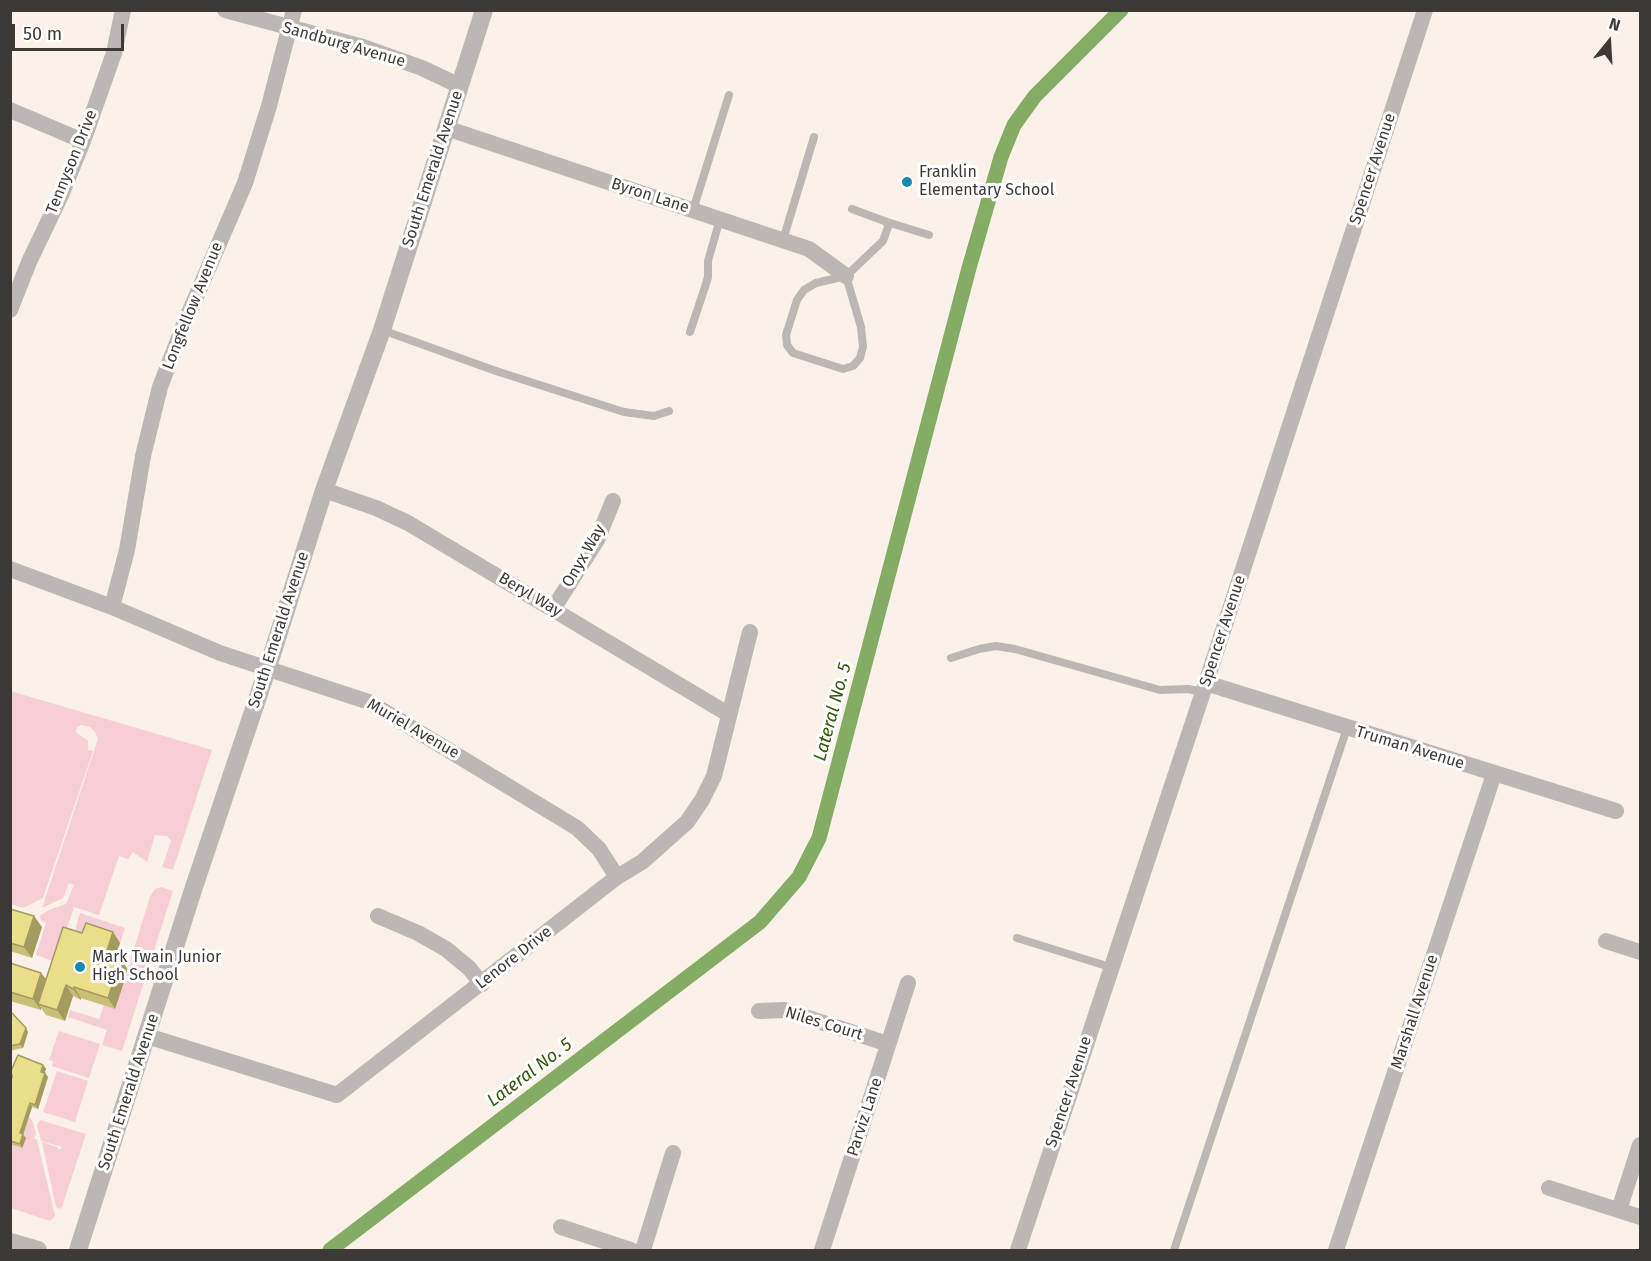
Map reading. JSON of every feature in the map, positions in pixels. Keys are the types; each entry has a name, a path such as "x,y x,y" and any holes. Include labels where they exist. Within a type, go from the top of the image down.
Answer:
{"street":[{"name":"Tennyson Drive","path":"10,310 83,141 114,53 123,10"},
{"name":"Sandburg Avenue","path":"225,10 363,47 422,68 460,86"},
{"name":"Longfellow Avenue","path":"112,607 127,550 143,456 160,387 183,327 245,183 294,10"},
{"name":"South Emerald Avenue","path":"78,1251 194,887 268,667 324,490 382,330 484,10"},
{"name":"Spencer Avenue","path":"1018,1251 1425,10"},
{"path":"10,110 83,141"},
{"name":"Byron Lane","path":"446,128 809,249 846,276"},
{"name":"Beryl Way","path":"324,490 376,508 408,523 728,714"},
{"name":"Onyx Way","path":"553,609 597,540 613,501"},
{"name":"Muriel Avenue","path":"10,569 112,607 220,653 369,702 577,828 599,849 617,876"},
{"name":"Lenore Drive","path":"147,1036 337,1095 482,984 617,876 642,862 687,822 714,776 750,632"},
{"name":"Truman Avenue","path":"1204,687 1347,728 1616,811"},
{"name":"Marshall Avenue","path":"1336,1251 1494,774"},
{"path":"378,916 418,933 446,949 469,968 482,984"},
{"path":"1606,941 1641,952"},
{"name":"Parviz Lane","path":"822,1251 908,983"},
{"name":"Niles Court","path":"759,1011 784,1010 888,1044"},
{"path":"1619,1210 1641,1145"},
{"path":"644,1251 673,1153"},
{"path":"1549,1188 1641,1217"},
{"path":"561,1227 631,1251"},
{"path":"10,1242 38,1251"}],"lane":[{"path":"693,210 729,95"},
{"path":"783,240 814,137"},
{"path":"852,209 929,235"},
{"path":"690,332 708,277 708,261 720,219"},
{"path":"846,276 861,327 863,346 860,358 853,366 843,369 793,353 787,345 786,335 797,300 804,290 816,284 846,276 883,241 888,227 887,222"},
{"path":"382,330 496,371 624,412 654,416 669,411"},
{"path":"951,658 996,646 1015,649 1160,690 1204,687"},
{"path":"1174,1251 1347,728"},
{"path":"1017,938 1110,967"}],"shaded area":[{"path":"10,691 212,750 173,870 162,867 171,841 167,836 155,835 147,862 133,852 128,859 119,856 99,915 74,907 56,962 36,955 46,923 39,916 66,904 74,885 69,883 63,898 42,908 98,739 90,727 81,725 77,727 76,732 88,741 88,750 93,751 43,898 23,908 11,904"},
{"path":"161,887 173,891 122,1051 102,1045 107,1030 68,1017 70,1010 99,1019 104,1005 115,1009 150,897 155,889"},
{"path":"80,913 125,928 120,943 94,934 76,934"},
{"path":"59,1031 100,1044 89,1078 52,1066 53,1061 49,1060"},
{"path":"57,1071 88,1081 75,1122 43,1112"},
{"path":"29,1116 33,1122 36,1134 34,1138 37,1140 55,1216 50,1221 11,1208 11,1144 22,1148 22,1137"},
{"path":"40,1120 86,1134 62,1207 59,1209 56,1207 42,1142 57,1147 59,1150 62,1147 41,1141 37,1125"}],"building":[{"path":"10,909 34,916 24,947 10,943"},
{"path":"86,923 113,932 106,954 121,959 108,998 66,985 57,1010 38,1004 63,927 82,933"},
{"path":"10,963 41,973 33,999 10,992"},
{"path":"10,1013 26,1028 20,1044 10,1046"},
{"path":"18,1055 43,1065 41,1072 45,1073 35,1105 30,1103 20,1133 23,1134 20,1144 10,1141 10,1078 12,1075 10,1073"}],"waterway":[{"name":"Lateral No. 5","path":"330,1250 760,922 799,877 819,838 969,268 1001,157 1014,125 1035,96 1121,10"}],"place":[{"name":"Franklin Elementary School","path":"907,182"},
{"name":"Mark Twain Junior High School","path":"80,967"}]}
